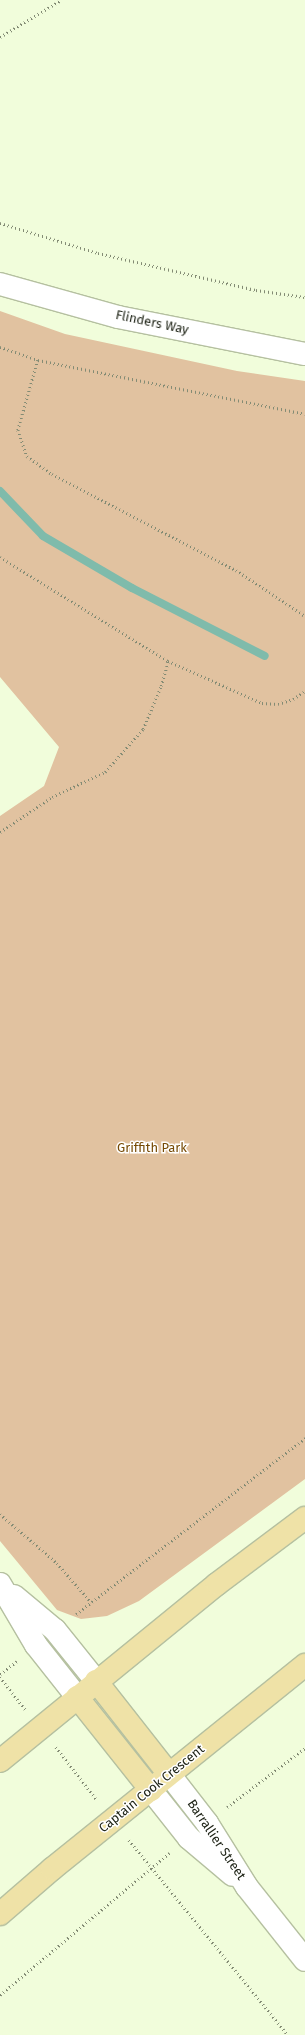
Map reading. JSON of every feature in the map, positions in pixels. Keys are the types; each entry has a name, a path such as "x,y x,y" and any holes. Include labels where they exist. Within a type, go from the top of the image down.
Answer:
{"main road":[{"path":"0,1761 96,1681 217,1584 305,1518"},
{"name":"Captain Cook Crescent","path":"0,1914 169,1774 305,1666"},
{"path":"96,1681 169,1774"},
{"path":"77,1697 151,1790"}],"street":[{"name":"Flinders Way","path":"0,284 118,317 305,354"},
{"path":"1,1585 55,1630 96,1681"},
{"path":"1,1585 36,1645 77,1697"},
{"name":"Barrallier Street","path":"169,1774 207,1823 247,1887 305,1960"},
{"name":"Barrallier Street","path":"151,1790 189,1838 247,1887"}],"path":[{"path":"0,37 61,0"},
{"path":"0,223 98,253 256,290 305,297"},
{"path":"0,347 38,360 305,414"},
{"path":"38,360 18,430 27,456 52,474 236,570 305,616"},
{"path":"0,557 168,661 262,703 278,704 293,699 305,691"},
{"path":"0,832 52,797 105,772 143,729 161,686 168,661"},
{"path":"0,1514 57,1563 91,1602 305,1438"},
{"path":"0,1677 151,1867 288,2035"},
{"path":"248,1791 305,1748"},
{"path":"0,1995 151,1867"}],"green space":[{"name":"Griffith Park","path":"0,311 65,334 237,371 305,381 305,1479 139,1601 107,1616 81,1619 57,1610 0,1541 0,816 44,786 59,747 0,677"}],"waterway":[{"path":"0,491 43,536 132,588 265,656"}]}
